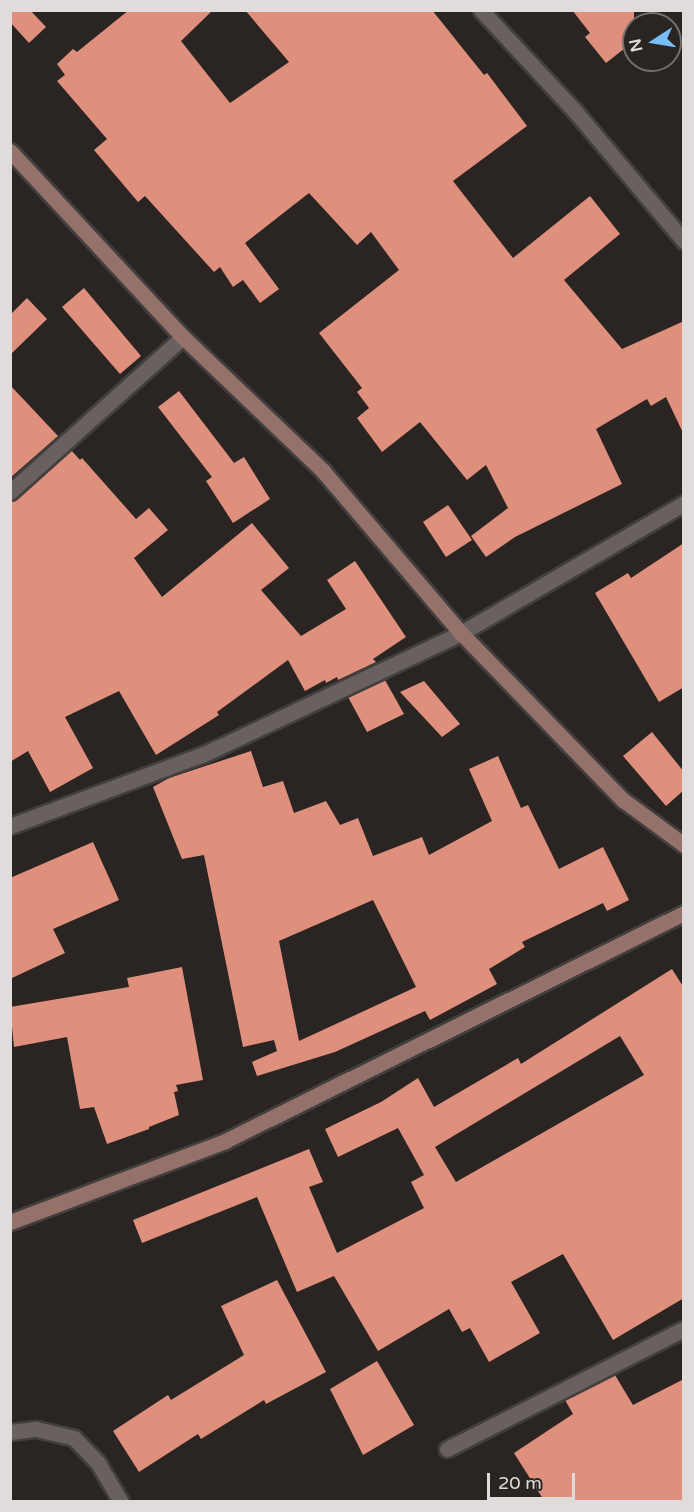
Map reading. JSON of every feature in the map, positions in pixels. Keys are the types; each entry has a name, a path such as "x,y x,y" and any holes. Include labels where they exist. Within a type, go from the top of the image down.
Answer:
{"street":[{"path":"481,10 678,221 684,242"},
{"path":"10,151 183,337 323,471 461,633 623,800 684,845"},
{"path":"10,492 183,337"},
{"path":"10,826 204,754 461,633 684,503"},
{"path":"10,1222 225,1141 684,913"},
{"path":"447,1449 684,1329"},
{"path":"10,1432 36,1429 74,1438 98,1463 121,1502"}],"building":[{"path":"10,10 30,10 46,27 29,43 10,22"},
{"path":"129,10 213,10 181,41 230,103 289,62 245,10 432,10 484,75 487,73 527,126 453,181 513,258 590,196 620,234 564,280 622,349 684,321 684,435 666,397 651,406 647,399 596,429 622,484 515,537 486,557 471,536 508,508 486,465 467,480 420,422 382,452 357,418 369,408 357,392 362,388 319,333 399,270 371,232 357,245 309,193 245,243 279,289 260,303 243,280 233,287 220,267 214,272 145,196 138,202 94,150 107,139 57,81 65,75 57,64 73,49 77,52"},
{"path":"572,10 634,10 634,12 622,12 622,50 606,63 585,37 590,33"},
{"path":"84,288 141,356 120,374 62,307"},
{"path":"27,298 47,319 10,355 10,315"},
{"path":"10,385 58,436 10,478"},
{"path":"179,391 234,463 244,457 270,499 233,523 206,481 212,477 158,407"},
{"path":"71,450 80,460 82,458 136,519 149,508 168,530 134,558 162,597 252,523 289,568 261,590 301,636 346,609 327,580 355,561 406,637 373,659 376,662 338,680 337,677 326,683 325,680 305,691 288,660 217,712 219,715 156,755 119,691 65,717 93,768 50,792 28,751 10,762 10,502"},
{"path":"448,505 472,540 446,557 423,522"},
{"path":"684,543 684,687 659,702 595,593 628,573 631,578"},
{"path":"385,680 404,714 367,732 348,697"},
{"path":"424,681 460,724 442,737 400,692"},
{"path":"652,732 684,772 684,790 666,806 623,756"},
{"path":"251,751 263,787 283,781 294,813 326,801 340,825 358,818 373,856 422,837 429,855 492,821 469,769 498,756 521,808 528,805 559,869 603,847 629,900 607,911 603,903 522,942 525,947 489,969 497,984 430,1020 425,1011 335,1052 257,1076 252,1062 277,1051 274,1040 243,1047 204,855 182,859 153,787 169,778","holes":["373,900 416,987 299,1041 279,941"]},
{"path":"93,842 119,900 53,929 65,953 10,979 10,878"},
{"path":"182,967 203,1080 176,1085 178,1091 174,1092 179,1115 107,1144 94,1107 80,1109 67,1037 14,1047 10,1007 129,987 127,978"},
{"path":"672,969 684,988 684,1298 613,1340 563,1254 511,1282 540,1333 489,1362 470,1328 462,1332 449,1309 378,1351 334,1276 297,1292 257,1197 142,1243 133,1220 309,1149 323,1182 309,1187 337,1253 424,1208 411,1182 424,1175 398,1128 338,1157 325,1129 381,1102 418,1078 434,1107 518,1058 521,1064","holes":["620,1036 644,1075 456,1182 435,1147"]},
{"path":"277,1280 326,1372 266,1404 264,1400 201,1439 198,1434 139,1472 113,1431 168,1395 171,1400 244,1355 221,1306"},
{"path":"377,1361 414,1425 363,1455 330,1389"},
{"path":"615,1375 633,1405 684,1379 684,1502 545,1502 514,1453 573,1414 565,1400"}]}
